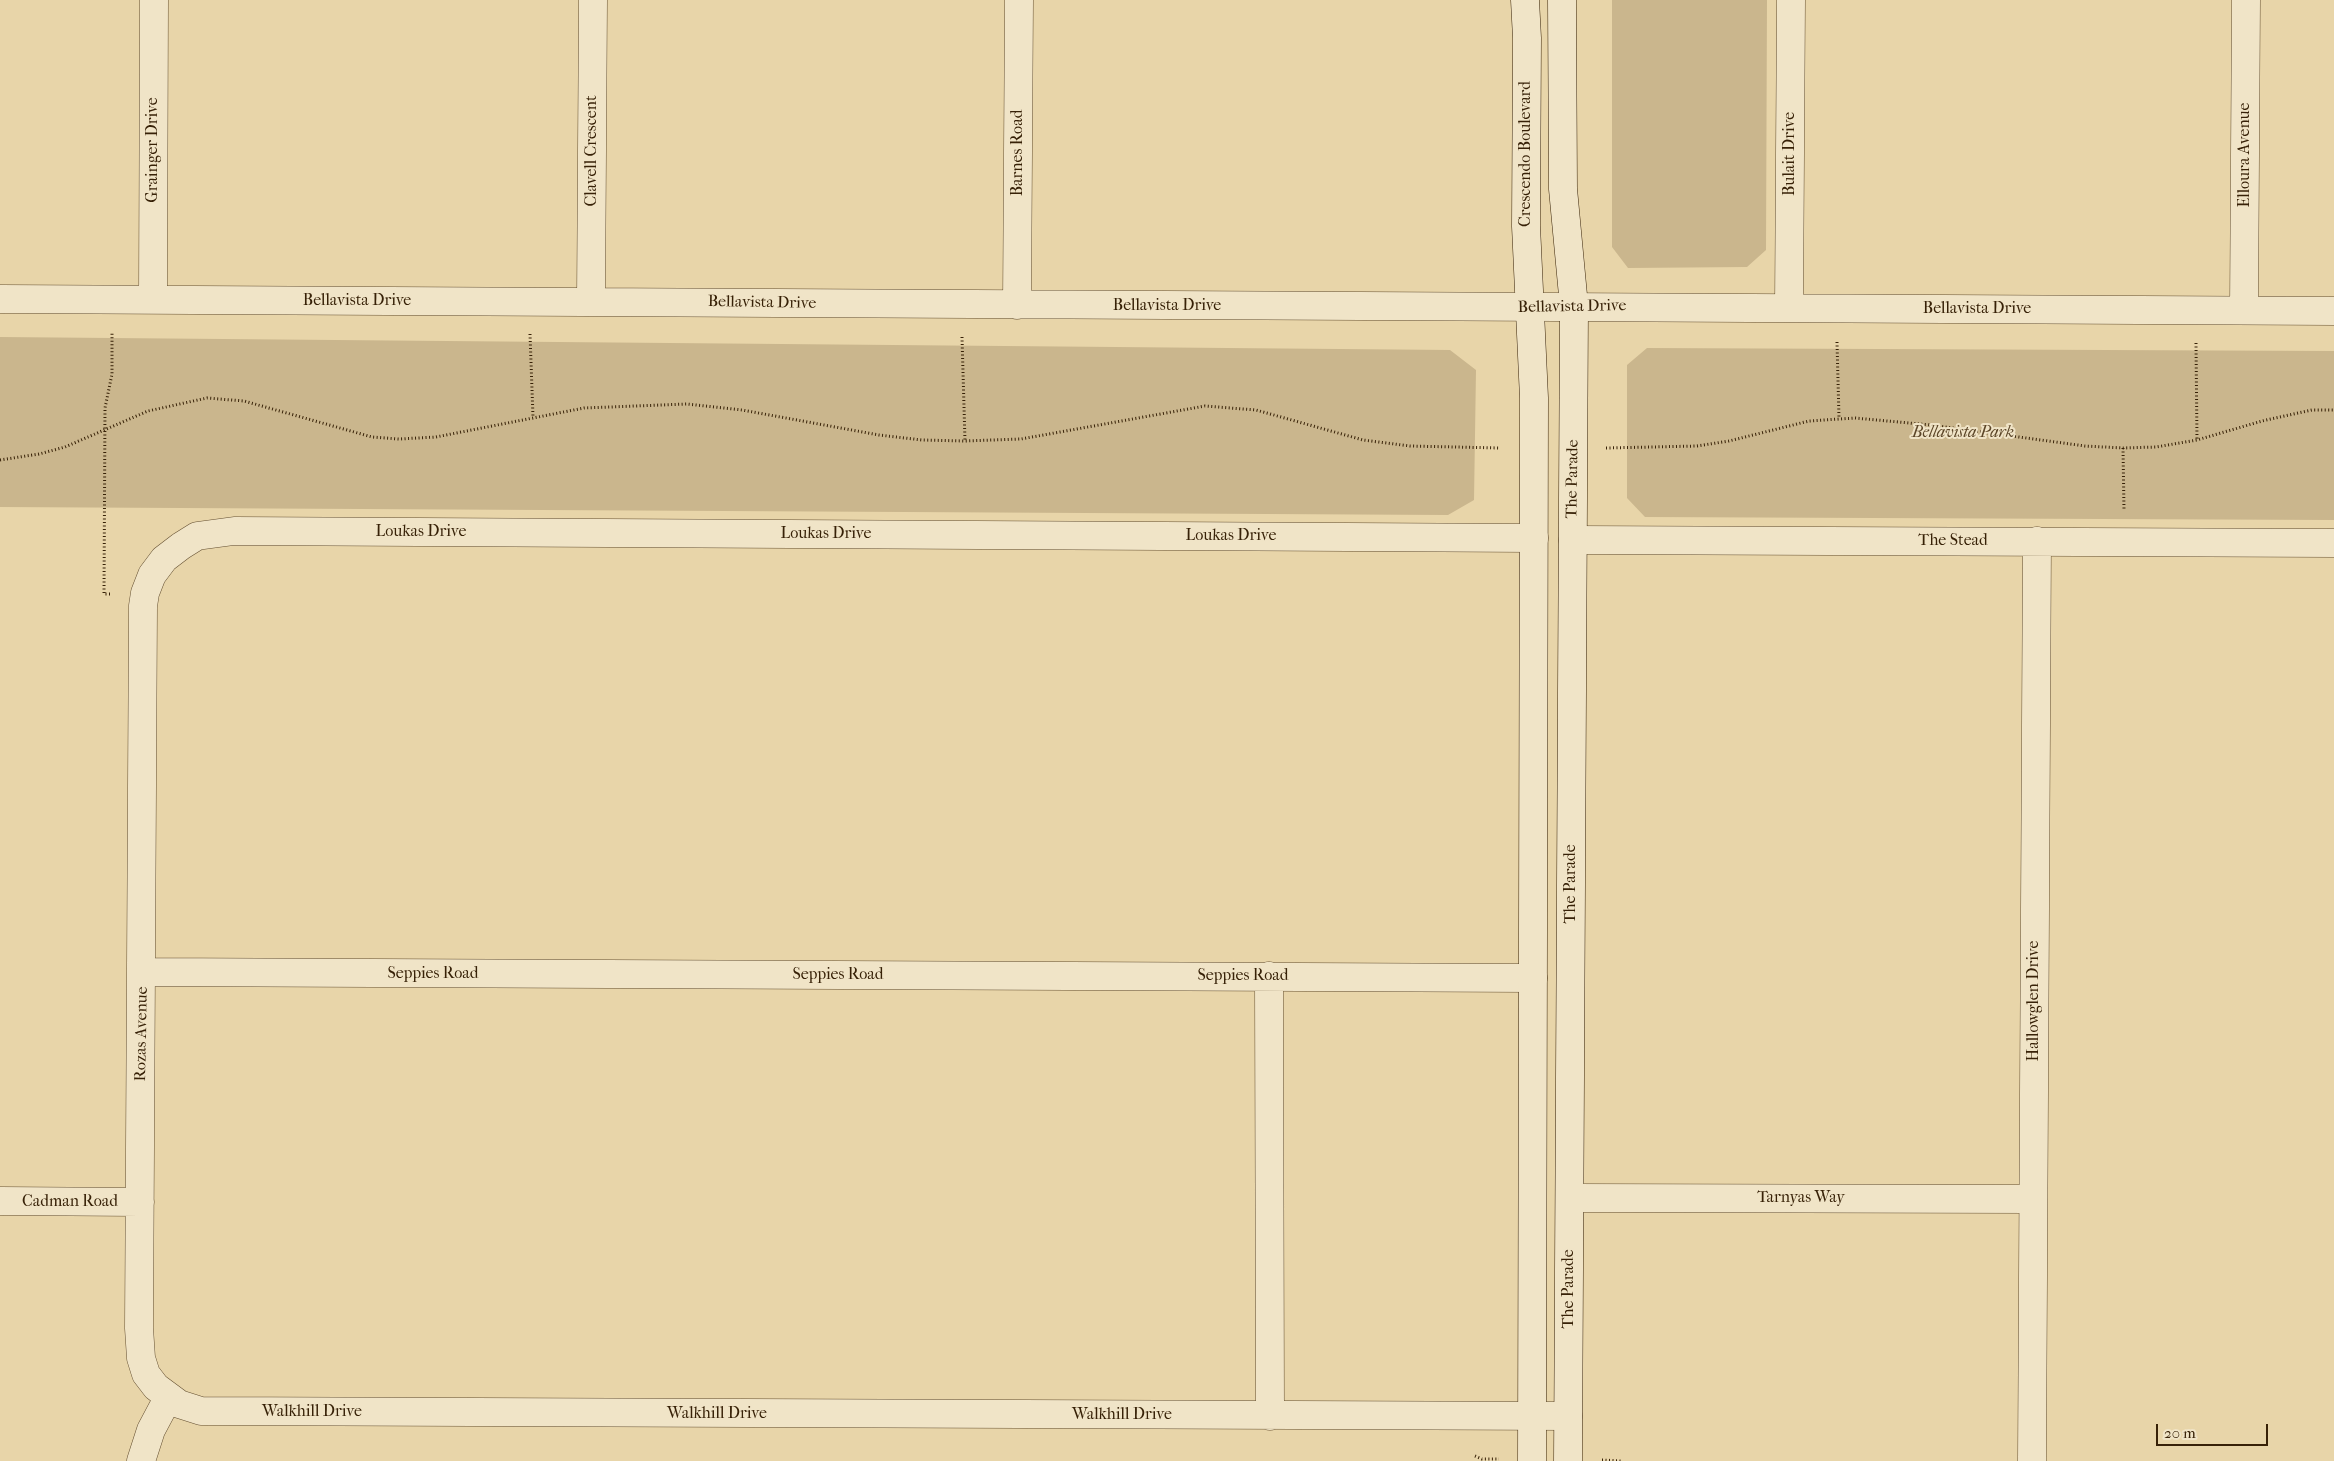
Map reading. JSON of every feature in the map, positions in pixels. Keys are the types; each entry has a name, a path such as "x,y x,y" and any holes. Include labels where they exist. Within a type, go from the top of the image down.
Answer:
{"street":[{"name":"Grainger Drive","path":"153,300 154,0"},
{"name":"Clavell Crescent","path":"591,302 593,0"},
{"name":"Barnes Road","path":"1017,305 1019,0"},
{"name":"Crescendo Boulevard","path":"1525,0 1527,38 1526,226 1528,308"},
{"path":"1562,0 1563,189 1574,306"},
{"name":"Bulait Drive","path":"1789,308 1791,0"},
{"name":"Elloura Avenue","path":"2244,310 2246,0"},
{"name":"Bellavista Drive","path":"0,299 2334,311"},
{"name":"The Parade","path":"1568,1461 1574,306"},
{"path":"1528,308 1534,398 1532,1461"},
{"name":"Loukas Drive","path":"145,593 152,575 164,559 181,546 198,536 234,531 1534,538"},
{"name":"The Stead","path":"1573,540 2334,543"},
{"name":"Hallowglen Drive","path":"2032,1461 2037,541"},
{"name":"Rozas Avenue","path":"145,593 143,606 141,1358 146,1374 168,1398"},
{"name":"Seppies Road","path":"142,972 1533,978"},
{"path":"1269,976 1270,1416"},
{"name":"Tarnyas Way","path":"1570,1198 2033,1199"},
{"name":"Cadman Road","path":"0,1202 140,1202"},
{"path":"142,1461 151,1430 168,1398"},
{"name":"Walkhill Drive","path":"168,1398 179,1404 201,1411 224,1412 1568,1416"}],"path":[{"path":"111,300 112,374 105,408 104,594 145,593"},
{"path":"530,301 534,417"},
{"path":"962,305 965,441"},
{"path":"1837,308 1839,418"},
{"path":"2196,310 2197,440"},
{"path":"0,460 39,454 65,447 105,428 148,411 207,398 244,401 372,437 399,439 436,437 584,408 629,404 687,404 742,410 879,435 922,440 965,441 1022,439 1205,406 1256,410 1363,440 1410,446 1534,448"},
{"path":"1574,447 1697,446 1729,441 1809,421 1839,418 1880,419 2037,441 2123,448 2156,447 2197,440 2262,421 2303,412 2334,410"},
{"path":"2123,448 2124,542"}],"green space":[{"path":"1612,0 1767,0 1766,250 1747,267 1628,268 1612,247"},
{"path":"0,337 1450,350 1476,370 1474,500 1448,515 0,507"},
{"name":"Bellavista Park","path":"1647,348 2334,351 2334,520 1645,517 1627,498 1627,365"}]}
